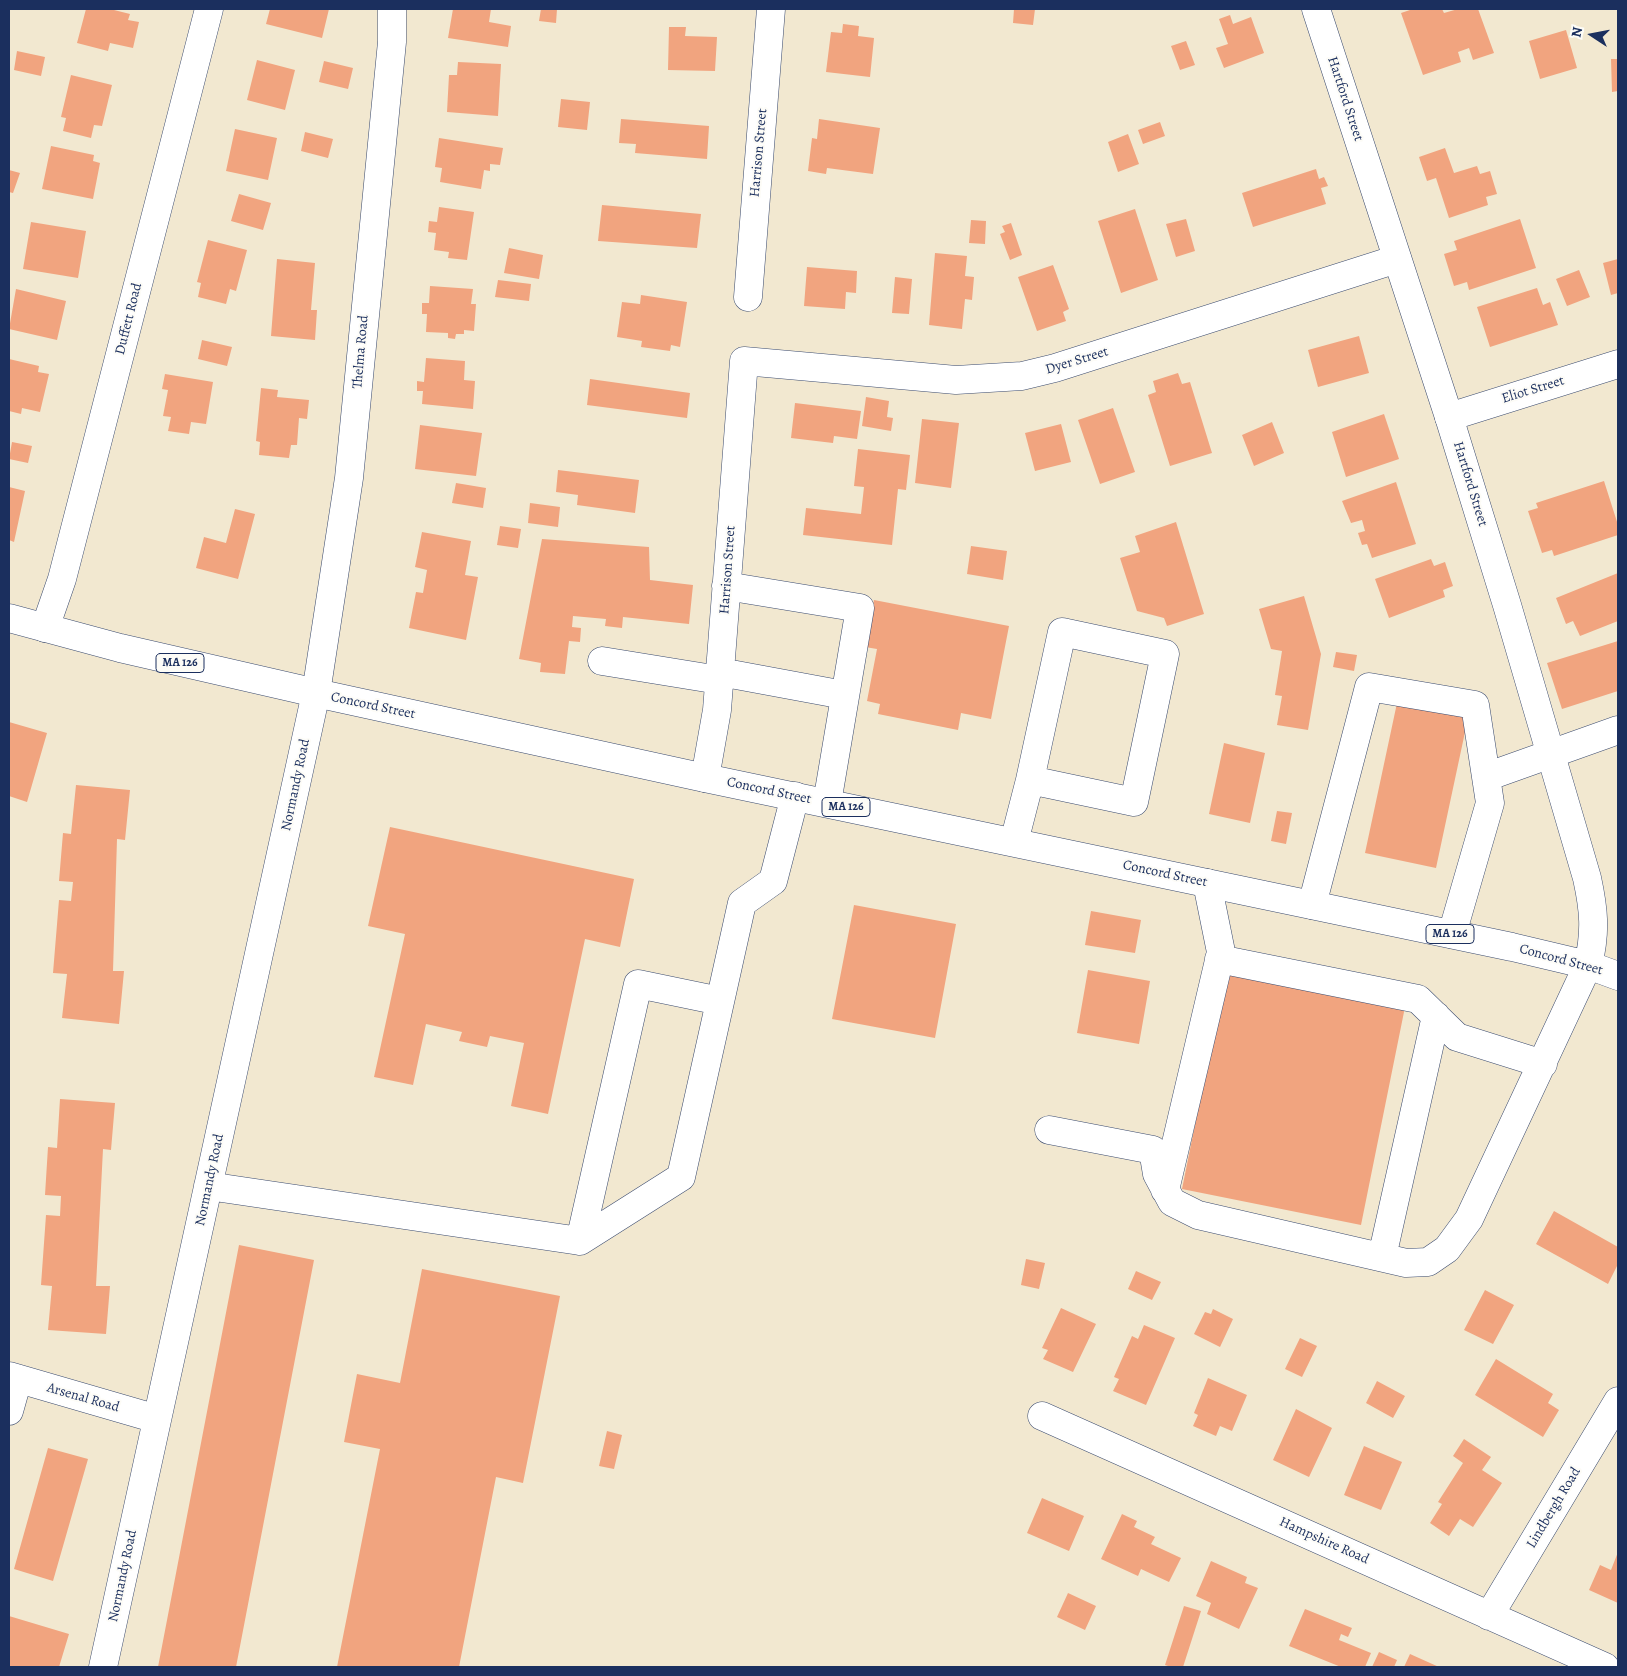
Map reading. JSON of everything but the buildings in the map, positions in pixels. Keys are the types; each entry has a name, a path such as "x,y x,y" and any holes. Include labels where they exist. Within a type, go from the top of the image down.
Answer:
{"street":[{"name":"Duffett Road","path":"45,628 62,579 209,9"},
{"name":"Thelma Road","path":"316,693 349,478 392,42 392,9"},
{"name":"Harrison Street","path":"748,297 771,9"},
{"name":"Hartford Street","path":"1166,1190 1172,1202 1198,1214 1406,1263 1428,1262 1447,1249 1469,1219 1588,966 1594,939 1594,911 1587,878 1551,754 1448,417 1316,9"},
{"name":"Dyer Street","path":"744,361 956,380 1022,376 1055,368 1397,259"},
{"name":"Harrison Street","path":"705,778 712,744 719,676 744,361"},
{"name":"Eliot Street","path":"1448,417 1618,364"},
{"path":"726,586 860,608 827,803"},
{"name":"Concord Street","path":"9,618 206,669 705,778 1452,934 1588,966 1618,976"},
{"path":"1014,842 1030,780 1062,632 1165,654 1134,802 1030,780"},
{"path":"602,661 844,695"},
{"path":"1312,904 1369,687 1475,705 1490,803 1452,934"},
{"name":"Normandy Road","path":"103,1667 316,693"},
{"path":"1486,777 1618,730"},
{"path":"208,1186 580,1241 681,1177 742,903 773,881 795,796"},
{"path":"1166,1190 1221,952 1207,883"},
{"path":"1219,959 1418,999 1457,1037 1543,1064"},
{"path":"580,1241 638,984 720,1001"},
{"path":"1382,1257 1436,1016"},
{"path":"1049,1130 1153,1150 1157,1174 1166,1190"},
{"path":"9,1411 13,1377"},
{"name":"Arsenal Road","path":"13,1377 157,1419"},
{"name":"Lindbergh Road","path":"1489,1616 1618,1401"},
{"name":"Hampshire Road","path":"1042,1416 1605,1667"}]}
